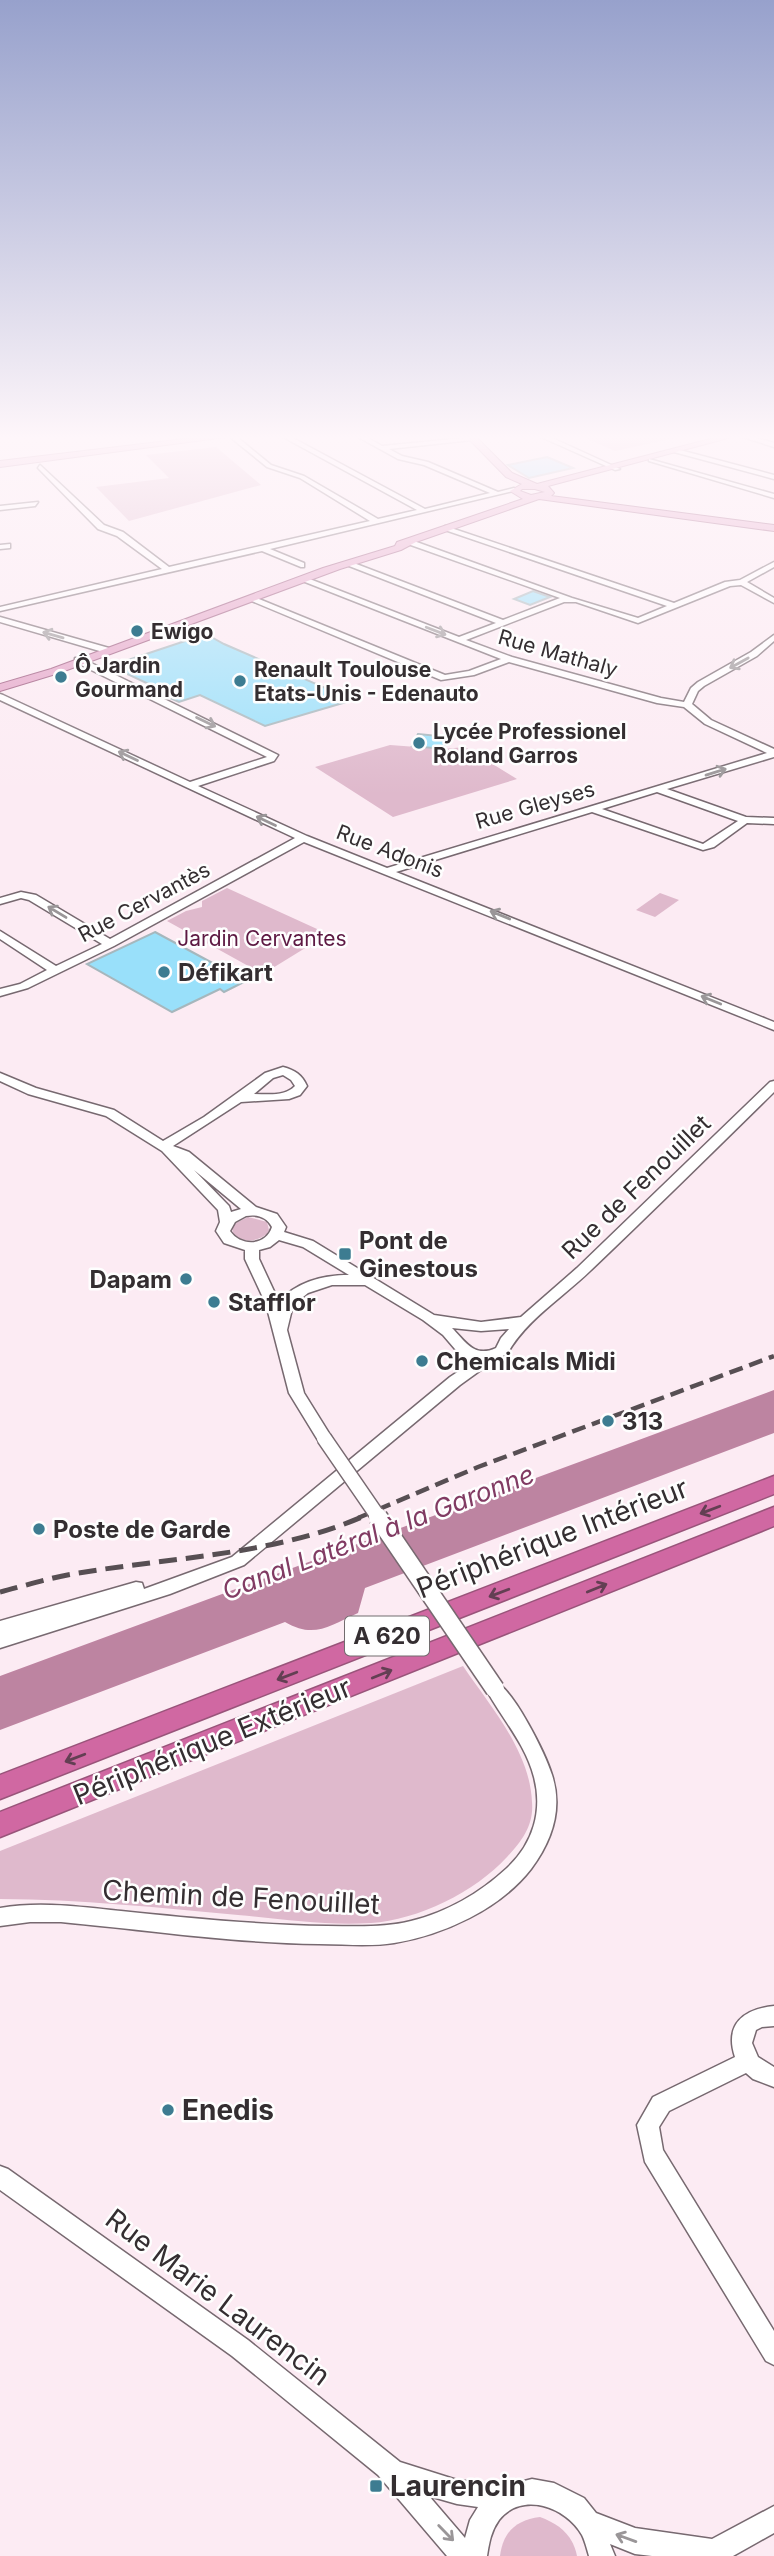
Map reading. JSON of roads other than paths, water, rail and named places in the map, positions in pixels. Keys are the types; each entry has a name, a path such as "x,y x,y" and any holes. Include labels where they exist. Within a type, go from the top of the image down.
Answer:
{"highway":[{"name":"Périphérique Intérieur","path":"0,1787 774,1485"},
{"name":"Périphérique Extérieur","path":"0,1825 774,1516"}],"main road":[{"path":"0,688 369,556"}],"street":[{"path":"150,556 168,570"},
{"path":"0,609 227,556"},
{"path":"281,556 301,565"},
{"path":"451,556 632,621 728,584 742,582 772,567"},
{"path":"530,556 675,606"},
{"path":"348,564 504,623"},
{"name":"Rue Mathaly","path":"304,580 509,659 660,701 687,705"},
{"path":"742,582 774,601"},
{"path":"251,599 444,678 471,673 509,659"},
{"path":"458,640 569,599"},
{"path":"0,619 106,650"},
{"path":"774,637 754,654 701,684 694,690 687,705 708,722 774,753"},
{"path":"78,660 274,755 271,759 190,785"},
{"name":"Rue Adonis","path":"0,697 303,838 774,1026"},
{"name":"Rue Gleyses","path":"387,871 774,753"},
{"path":"657,789 745,820 774,821"},
{"path":"592,809 703,847 710,845 745,820"},
{"name":"Rue Cervantès","path":"0,993 24,986 110,944 303,838"},
{"path":"0,901 21,895 32,897 110,944"},
{"path":"0,934 56,971"},
{"path":"0,1077 32,1091 110,1114 164,1147 184,1155 252,1212"},
{"name":"Rue de Fenouillet","path":"254,1550 455,1381 502,1351 506,1341 527,1320 582,1271 774,1085"},
{"path":"164,1147 238,1099"},
{"path":"164,1147 224,1209 227,1222"},
{"path":"252,1212 264,1213 276,1220 278,1234 267,1243 252,1247 229,1240 223,1231 227,1222 235,1215 252,1212"},
{"path":"278,1234 308,1244 428,1317 472,1355 490,1357"},
{"name":"Chemin de Fenouillet","path":"0,1917 47,1914 224,1930 393,1934 455,1914 505,1883 524,1864 542,1835 548,1805 545,1779 537,1755 303,1406 273,1304 252,1259 252,1247"},
{"name":"Chemin de Fenouillet","path":"282,1339 286,1303 294,1294 331,1280 370,1282"},
{"path":"428,1317 469,1327 508,1325 527,1320"},
{"path":"489,1326 503,1334 506,1341"},
{"path":"455,1381 462,1363 459,1335 469,1327"},
{"path":"0,1628 162,1581 254,1550"},
{"path":"0,1641 217,1572 254,1550"},
{"path":"774,2016 764,2015 752,2019 744,2028 741,2040 748,2061 755,2069 774,2077"},
{"path":"748,2061 661,2104 648,2125 653,2154 774,2353"},
{"name":"Rue Marie Laurencin","path":"0,2177 240,2348 396,2473 464,2556"},
{"name":"Rue Marie Laurencin","path":"396,2473 457,2492 505,2499"},
{"path":"474,2556 480,2529 490,2512 505,2499 527,2491 550,2492 572,2504 590,2523 602,2556"},
{"path":"590,2523 635,2541 708,2554 737,2541 774,2519"}],"railway":[{"path":"358,1518 478,1467 774,1356"},
{"path":"0,1592 73,1574 256,1548 327,1530 362,1517"}],"place":[{"name":"Ewigo","path":"137,631"},
{"name":"Ô Jardin Gourmand","path":"61,677"},
{"name":"Renault Toulouse Etats-Unis - Edenauto","path":"240,681"},
{"name":"Lycée Professionel Roland Garros","path":"419,743"},
{"name":"Défikart","path":"164,972"},
{"name":"Pont de Ginestous","path":"345,1254"},
{"name":"Dapam","path":"186,1279"},
{"name":"Stafflor","path":"214,1302"},
{"name":"Chemicals Midi","path":"422,1361"},
{"name":"313","path":"608,1421"},
{"name":"Poste de Garde","path":"39,1529"},
{"name":"Enedis","path":"168,2110"},
{"name":"Laurencin","path":"376,2486"}],"park label":[{"name":"Jardin Cervantes","path":"262,938"}],"water label":[{"name":"Canal Latéral à la Garonne","path":"378,1532"}]}
